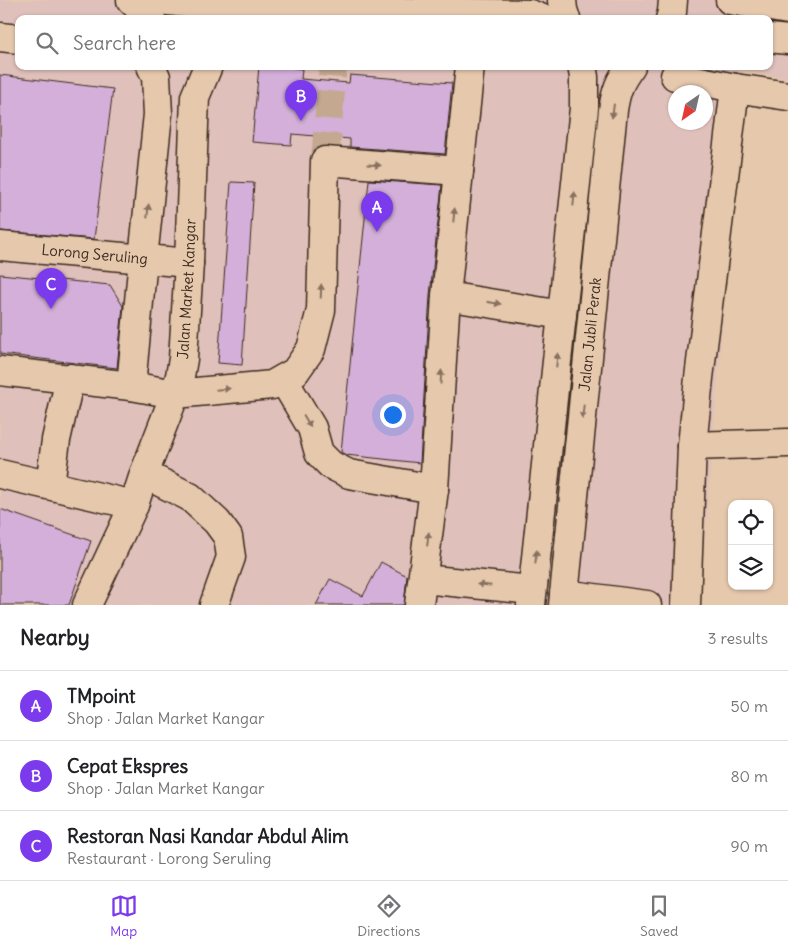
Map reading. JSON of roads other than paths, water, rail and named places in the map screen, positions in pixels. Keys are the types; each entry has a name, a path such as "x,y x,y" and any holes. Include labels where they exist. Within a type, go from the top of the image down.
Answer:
{"street":[{"path":"131,0 147,15"},
{"path":"158,0 250,15"},
{"path":"562,0 565,15"},
{"path":"671,15 673,0"},
{"path":"730,0 788,10"},
{"path":"460,15 533,15"},
{"path":"0,36 15,38"},
{"path":"773,38 788,40"},
{"path":"131,386 158,114 156,77 153,70"},
{"path":"187,70 195,97"},
{"name":"Jalan Market Kangar","path":"87,605 134,505 180,376 190,263 195,97 206,70"},
{"path":"470,70 446,296 434,489 421,592 532,598"},
{"name":"Jalan Jubli Perak","path":"532,598 584,108 583,70"},
{"name":"Jalan Jubli Perak","path":"564,599 613,110 617,90 628,70"},
{"path":"675,76 788,96"},
{"path":"686,605 692,446 735,88"},
{"path":"0,371 131,386 175,394 272,385 295,372 310,349 320,310 325,161 459,171"},
{"name":"Lorong Seruling","path":"0,246 190,263"},
{"path":"446,296 562,314"},
{"path":"50,486 56,440 70,378"},
{"path":"283,379 312,428 319,453 332,465 349,474 434,489"},
{"path":"692,446 788,443"},
{"path":"0,474 134,505"},
{"path":"144,474 190,497 217,522 228,537 231,558 214,605"},
{"path":"564,599 646,605"}],"tunnel":[{"path":"325,161 333,70"}],"place":[{"name":"Cepat Ekspres","path":"301,121"},
{"name":"TMpoint","path":"377,232"},
{"name":"Restoran Nasi Kandar Abdul Alim","path":"51,309"}]}
